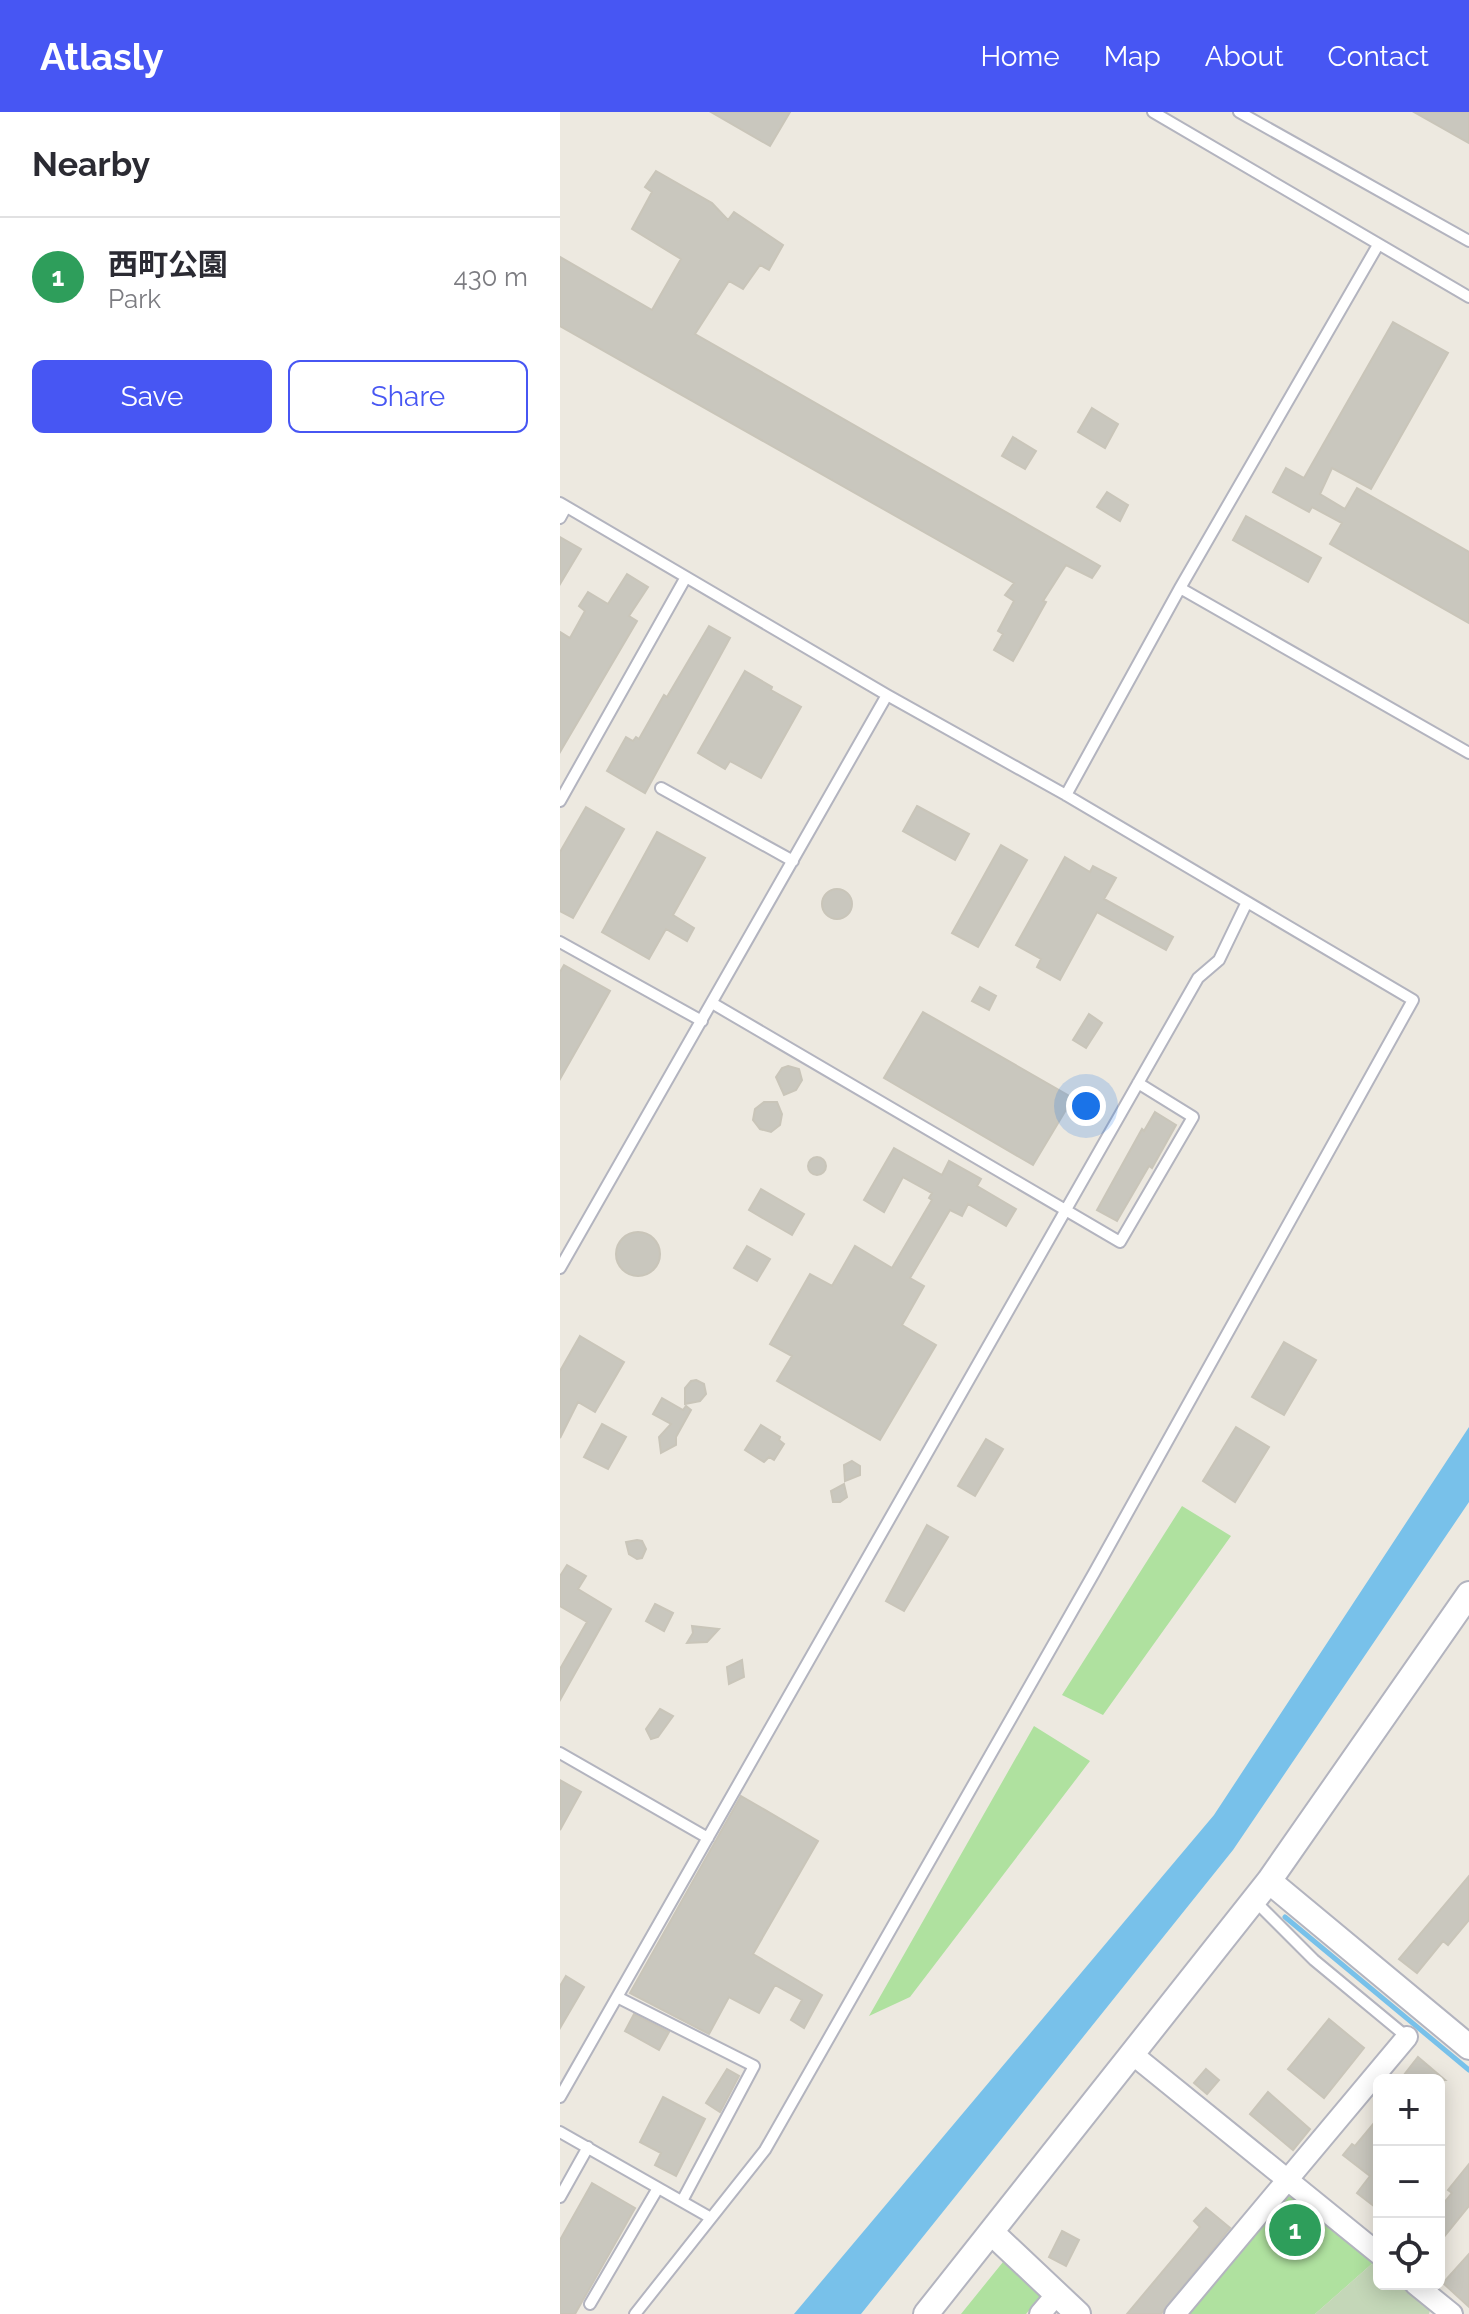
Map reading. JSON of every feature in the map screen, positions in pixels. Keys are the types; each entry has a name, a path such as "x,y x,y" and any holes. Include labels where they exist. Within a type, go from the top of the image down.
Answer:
{"street":[{"path":"926,2314 1261,1890 1469,1594"},
{"path":"1261,1890 1469,2047"},
{"path":"1175,2314 1407,2037"},
{"path":"1131,2053 1373,2249"},
{"path":"991,2232 1078,2314"},
{"path":"1422,2290 1452,2314"},
{"path":"1040,2314 1057,2294"}],"lane":[{"path":"1153,112 1469,297"},
{"path":"1239,112 1469,241"},
{"path":"1066,795 1180,588 1378,245"},
{"path":"560,518 563,505 887,695 1066,795 1413,1000 1094,1573 773,2136 635,2314"},
{"path":"560,801 686,577"},
{"path":"1180,588 1469,753"},
{"path":"560,1268 887,695"},
{"path":"661,788 793,861"},
{"path":"560,2097 1198,978 1219,960 1247,902"},
{"path":"560,942 702,1021"},
{"path":"712,1003 1120,1242 1193,1117 1138,1083"},
{"path":"560,1753 708,1838"},
{"path":"1261,1890 1314,1960 1407,2037"},
{"path":"617,1997 754,2066 682,2201"},
{"path":"560,2132 711,2218"},
{"path":"560,2197 588,2147"},
{"path":"590,2304 658,2188"}],"green space":[{"path":"1182,1506 1231,1536 1103,1715 1062,1695"},
{"path":"1034,1726 1090,1761 910,1997 869,2016"},
{"path":"1284,2196 1295,2197 1373,2261 1315,2314 1187,2314"},
{"path":"1003,2262 1042,2295 1026,2314 961,2314"},
{"path":"1373,2263 1373,2290 1410,2290 1431,2306 1429,2314 1315,2314"}],"water":[{"path":"1469,1427 1469,1502 1233,1850 861,2314 794,2314 1214,1815"}],"building":[{"path":"711,112 790,112 770,146"},
{"path":"1414,112 1469,112 1469,143"},
{"path":"656,171 712,203 728,220 734,212 783,245 769,270 760,265 743,289 729,281 695,334 1100,566 1092,578 1066,565 1043,601 1046,602 1013,661 994,650 1003,634 998,631 1014,601 1005,595 1014,583 560,326 560,257 652,310 681,259 632,229 652,192 645,187"},
{"path":"1393,322 1448,353 1371,489 1332,468 1320,494 1345,509 1357,488 1469,552 1469,623 1330,544 1342,523 1312,507 1309,512 1273,492 1286,468 1304,478"},
{"path":"1092,408 1118,424 1105,448 1078,432"},
{"path":"1013,437 1036,451 1025,469 1002,456"},
{"path":"1107,492 1128,505 1120,521 1097,507"},
{"path":"1246,516 1321,558 1308,582 1233,540"},
{"path":"560,537 581,549 560,584"},
{"path":"627,574 648,587 629,616 637,621 560,752 560,632 570,638 585,611 579,606 588,592 608,604"},
{"path":"709,626 730,638 645,793 607,771 626,737 633,741 636,737 639,739"},
{"path":"745,671 801,707 761,778 730,761 725,769 698,753"},
{"path":"917,806 969,834 955,860 903,831"},
{"path":"586,807 624,829 573,918 560,911 560,852"},
{"path":"657,832 705,858 673,915 694,928 687,941 666,929 649,959 602,932"},
{"path":"1001,845 1027,860 978,947 952,933"},
{"path":"1065,857 1090,872 1093,866 1116,878 1104,899 1173,937 1166,950 1097,912 1060,980 1037,967 1041,959 1016,945"},
{"path":"837,889 848,893 852,904 848,915 837,919 826,915 822,904 826,893"},
{"path":"564,965 610,991 560,1079 560,972"},
{"path":"980,987 996,996 989,1010 972,1001"},
{"path":"923,1012 1073,1098 1033,1165 884,1078"},
{"path":"1089,1014 1102,1023 1086,1048 1073,1040"},
{"path":"782,1068 799,1069 802,1080 796,1090 784,1095 776,1077"},
{"path":"764,1102 777,1102 782,1114 780,1125 771,1132 760,1129 753,1120 755,1109"},
{"path":"1155,1112 1176,1125 1117,1221 1097,1210 1142,1129 1144,1131"},
{"path":"894,1148 942,1175 949,1161 981,1179 977,1186 1016,1209 1006,1226 968,1204 962,1216 950,1210 910,1278 924,1286 902,1325 936,1345 880,1440 777,1381 792,1356 770,1344 810,1274 832,1286 855,1246 892,1268 932,1200 929,1198 932,1193 903,1177 884,1212 864,1200"},
{"path":"817,1157 826,1166 817,1175 808,1166"},
{"path":"761,1189 804,1214 792,1235 749,1210"},
{"path":"638,1232 654,1238 660,1254 654,1270 638,1276 622,1270 616,1254 622,1238"},
{"path":"747,1246 770,1259 757,1281 734,1268"},
{"path":"580,1336 624,1362 595,1412 578,1402 560,1438 560,1371"},
{"path":"1284,1342 1316,1360 1284,1415 1252,1397"},
{"path":"696,1380 704,1384 706,1394 700,1401 685,1404 685,1388"},
{"path":"662,1398 683,1410 686,1406 691,1410 676,1437 676,1445 661,1453 659,1437 671,1424 653,1414"},
{"path":"602,1424 626,1437 608,1469 584,1457"},
{"path":"761,1425 780,1437 784,1444 774,1460 769,1457 764,1462 745,1450"},
{"path":"1236,1427 1269,1447 1235,1502 1203,1481"},
{"path":"986,1439 1003,1449 975,1496 958,1486"},
{"path":"852,1461 860,1466 860,1475 845,1481 844,1465"},
{"path":"844,1484 847,1497 833,1502 831,1491"},
{"path":"927,1525 948,1537 904,1611 886,1601"},
{"path":"642,1541 646,1549 642,1558 637,1559 629,1554 626,1542"},
{"path":"567,1565 586,1576 578,1589 611,1609 560,1700 560,1669 587,1622 560,1606 560,1576"},
{"path":"655,1604 673,1613 664,1631 646,1621"},
{"path":"692,1626 719,1629 707,1642 687,1643 693,1633"},
{"path":"742,1660 744,1677 729,1684 727,1667"},
{"path":"660,1709 673,1716 658,1737 651,1739 646,1729"},
{"path":"560,1780 581,1792 560,1830"},
{"path":"741,1796 818,1841 753,1954 822,1995 804,2028 791,2020 802,2000 775,1985 759,2013 729,1997 709,2034 630,1993"},
{"path":"1469,1876 1469,1920 1448,1945 1443,1941 1417,1973 1399,1959"},
{"path":"566,1976 584,1987 560,2028 560,1986"},
{"path":"634,2014 669,2032 659,2050 625,2031"},
{"path":"1329,2019 1364,2048 1324,2098 1288,2069"},
{"path":"1418,2057 1438,2074 1405,2074"},
{"path":"727,2069 739,2076 720,2112 706,2103"},
{"path":"1206,2069 1219,2080 1207,2094 1194,2083"},
{"path":"1268,2092 1310,2129 1293,2150 1250,2114"},
{"path":"663,2097 705,2119 676,2176 655,2165 661,2153 640,2142"},
{"path":"1373,2124 1373,2205 1357,2193 1370,2176 1343,2155 1352,2144 1355,2146"},
{"path":"1469,2164 1469,2206 1445,2236 1445,2202 1452,2193 1448,2190"},
{"path":"592,2183 635,2208 575,2314 560,2314 560,2240"},
{"path":"1206,2208 1230,2228 1161,2314 1127,2314 1200,2227 1194,2221"},
{"path":"1062,2231 1079,2240 1066,2266 1049,2257"},
{"path":"1469,2254 1469,2307 1445,2285 1445,2281"}],"waterway":[{"path":"1285,1917 1469,2070"}],"place":[{"name":"西町公園","path":"1295,2230"}]}
